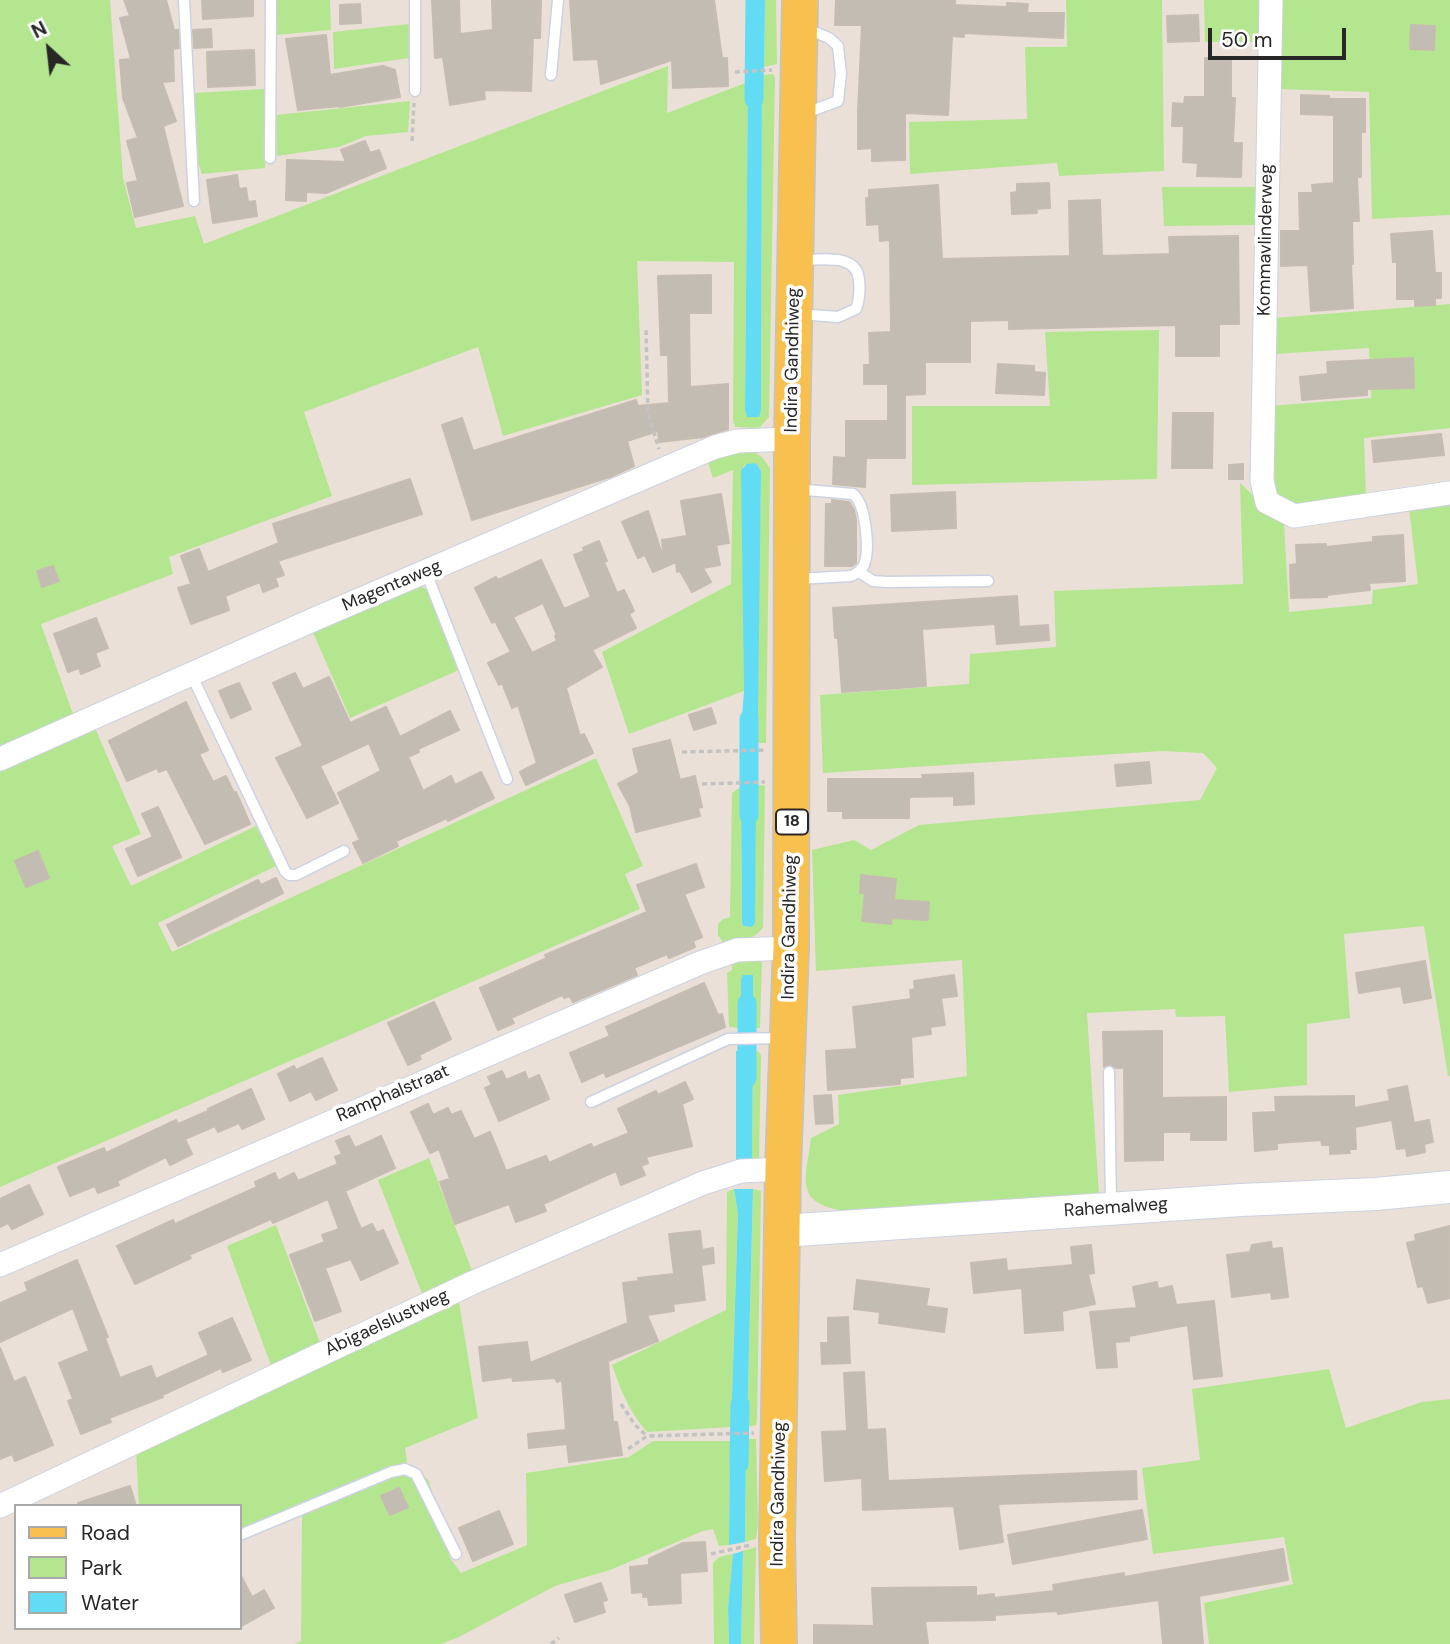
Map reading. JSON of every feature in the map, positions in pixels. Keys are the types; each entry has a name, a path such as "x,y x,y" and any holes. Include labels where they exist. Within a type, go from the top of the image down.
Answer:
{"main road":[{"name":"Indira Gandhiweg","path":"779,1644 777,1539 783,1169 772,1039 791,948 792,439 799,13"}],"street":[{"name":"Kommavlinderweg","path":"1271,0 1262,481 1267,502 1294,516 1450,493"},
{"name":"Magentaweg","path":"0,759 715,447 738,441 792,439"},
{"name":"Ramphalstraat","path":"0,1265 700,963 737,950 791,948"},
{"name":"Abigaelslustweg","path":"0,1506 41,1497 472,1283 703,1183 741,1171 783,1169"},
{"name":"Rahemalweg","path":"782,1231 1376,1194 1450,1187"}],"lane":[{"path":"184,0 194,201"},
{"path":"270,159 271,0"},
{"path":"415,0 415,91"},
{"path":"551,75 558,0"},
{"path":"798,115 838,101 841,74 838,46 799,13"},
{"path":"794,314 838,317 856,309 861,295 859,274 856,267 848,262 795,260"},
{"path":"792,489 853,494 861,502 866,531 866,556 859,572 851,576 792,580"},
{"path":"426,572 507,779"},
{"path":"859,572 873,581 887,582 988,581"},
{"path":"191,674 285,871 296,875 344,851"},
{"path":"591,1102 728,1039 772,1039"},
{"path":"1109,1072 1111,1209"},
{"path":"242,1534 391,1472 405,1469 416,1474 456,1554"}],"path":[{"path":"735,72 799,69"},
{"path":"412,141 415,91"},
{"path":"646,330 648,413 653,435 667,467"},
{"path":"682,751 729,751 792,765"},
{"path":"702,784 729,783 792,765"},
{"path":"621,1404 635,1425 647,1436"},
{"path":"628,1449 647,1436 730,1434"},
{"path":"711,1554 777,1539"},
{"path":"551,1644 559,1638"}],"green space":[{"path":"0,0 110,0 123,178 136,228 195,216 204,244 668,66 667,113 748,82 745,410 748,417 761,410 762,75 773,74 769,417 759,428 735,427 733,420 734,262 637,261 642,395 503,436 478,347 304,412 332,496 169,557 173,574 41,624 74,717 0,750"},
{"path":"276,0 330,0 331,30 276,35"},
{"path":"765,0 776,0 777,64 764,67"},
{"path":"1066,0 1162,0 1164,171 1059,176 1057,163 910,174 909,122 1027,119 1025,47 1067,47"},
{"path":"1204,0 1262,0 1261,42 1205,42"},
{"path":"1278,0 1450,0 1450,215 1372,219 1369,92 1278,89"},
{"path":"409,24 409,58 334,69 333,32"},
{"path":"264,89 265,168 202,174 195,153 194,93"},
{"path":"410,101 408,132 366,136 339,147 277,156 276,115"},
{"path":"1162,187 1257,187 1257,225 1164,226"},
{"path":"1450,304 1450,428 1364,438 1366,497 1292,509 1272,496 1269,406 1371,398 1369,348 1274,354 1274,318"},
{"path":"1159,330 1157,479 912,485 912,406 1050,406 1045,332"},
{"path":"746,449 761,456 770,469 766,743 756,743 761,471 756,463 743,466 744,691 629,734 602,652 731,584 733,470 713,478 707,460"},
{"path":"1240,483 1284,524 1289,612 1372,604 1373,590 1418,584 1409,508 1450,503 1450,1076 1424,926 1344,934 1350,1018 1307,1024 1307,1085 1229,1092 1225,1016 1176,1017 1175,1009 1087,1013 1099,1195 845,1211 817,1202 810,1195 806,1177 811,1138 839,1124 838,1095 967,1076 962,960 816,971 812,850 854,840 871,850 919,825 1200,800 1217,768 1203,753 1162,751 823,773 820,695 969,684 970,654 1056,647 1054,591 1243,584"},
{"path":"417,585 428,590 459,670 350,718 312,630"},
{"path":"95,728 141,834 112,846 131,886 256,826 276,866 158,923 172,952 596,758 643,866 625,874 640,909 0,1187 0,772"},
{"path":"759,785 765,786 763,927 751,938 725,946 718,935 718,924 730,917 732,793 739,788 743,789 742,922 743,926 752,927 755,923 755,789"},
{"path":"762,959 760,1028 753,1028 753,975 741,979 741,1028 729,1027 727,973 732,970 732,960"},
{"path":"758,1051 761,1055 759,1161 752,1161 753,1052"},
{"path":"429,1158 474,1276 424,1299 378,1180"},
{"path":"734,1189 738,1213 731,1427 647,1432 630,1409 612,1365 726,1310 727,1192"},
{"path":"753,1189 761,1191 757,1419 756,1425 747,1427"},
{"path":"276,1225 322,1348 273,1371 227,1246"},
{"path":"458,1296 478,1418 405,1448 407,1462 242,1530 242,1504 139,1504 136,1449"},
{"path":"1329,1369 1346,1428 1422,1402 1450,1399 1450,1644 1209,1644 1204,1603 1293,1584 1284,1537 1153,1554 1142,1468 1200,1460 1192,1389"},
{"path":"746,1439 756,1439 758,1524 756,1539 745,1542"},
{"path":"653,1441 730,1441 729,1545 719,1546 713,1529 703,1531 610,1570 555,1586 441,1644 295,1644 301,1641 302,1513 402,1473 422,1474 429,1481 450,1558 461,1573 527,1545 526,1473 629,1457"},
{"path":"756,1547 754,1644 741,1644 743,1551"},
{"path":"733,1554 728,1608 729,1644 714,1644 713,1563 719,1557"}],"water":[{"path":"750,0 765,0 764,67 749,68"},
{"path":"762,75 761,410 759,417 747,417 748,76"},
{"path":"756,463 761,471 758,714 756,743 740,743 744,691 741,470 747,464"},
{"path":"741,756 756,757 757,774 754,777 742,777"},
{"path":"743,789 755,789 756,794 755,923 752,927 743,926 742,922"},
{"path":"743,975 753,975 753,1028 741,1028"},
{"path":"736,1051 753,1052 752,1161 736,1161"},
{"path":"734,1189 753,1189 747,1427 731,1427 738,1213"},
{"path":"746,1439 745,1542 729,1545 730,1441"},
{"path":"743,1551 741,1644 729,1644 728,1608 733,1554"}],"building":[{"path":"124,0 166,0 174,30 178,30 179,48 173,49 174,81 162,82 176,121 163,126 183,206 135,217 127,183 138,181 127,141 138,138 123,98 120,60 131,59 120,18 130,16"},
{"path":"202,0 253,0 253,16 203,19"},
{"path":"432,0 459,0 460,34 493,30 492,0 541,0 540,38 533,38 531,91 484,90 485,99 450,105 443,57 435,58"},
{"path":"570,0 714,0 722,58 727,58 728,86 673,88 672,60 601,84 598,59 574,60"},
{"path":"836,0 955,0 955,5 1007,7 1007,3 1028,4 1027,13 1064,13 1063,38 964,33 964,37 952,36 948,115 905,113 905,160 872,161 872,148 858,149 862,25 835,25"},
{"path":"360,4 361,23 340,24 340,5"},
{"path":"1198,15 1199,41 1168,42 1167,16"},
{"path":"1411,25 1435,26 1434,50 1410,49"},
{"path":"211,29 212,47 194,48 193,30"},
{"path":"326,35 330,75 383,66 395,70 400,97 340,107 298,110 286,39"},
{"path":"254,50 255,85 208,87 207,52"},
{"path":"1205,58 1231,58 1231,98 1235,98 1233,143 1242,143 1241,177 1197,176 1198,163 1183,162 1184,126 1172,126 1173,103 1184,104 1185,97 1205,97"},
{"path":"1301,95 1329,96 1329,99 1365,99 1365,132 1361,132 1361,177 1357,177 1359,221 1352,221 1353,308 1311,311 1308,265 1281,266 1281,231 1300,231 1299,193 1313,193 1312,185 1334,183 1334,115 1301,114"},
{"path":"365,141 370,153 379,150 386,168 326,193 306,192 306,201 286,200 287,160 346,162 341,150"},
{"path":"237,175 239,189 246,188 248,202 255,201 257,216 213,223 207,180"},
{"path":"1049,183 1050,208 1036,209 1037,213 1012,214 1011,193 1017,192 1017,184"},
{"path":"938,185 942,259 1070,256 1069,201 1100,200 1102,256 1170,254 1169,237 1238,236 1239,324 1219,324 1219,356 1176,356 1176,325 1009,329 1009,320 970,321 970,362 925,362 925,394 905,395 905,458 866,458 865,487 833,484 834,457 846,458 846,421 888,421 888,384 864,384 864,365 870,365 869,333 891,332 890,240 880,241 879,224 867,225 866,198 869,198 869,190"},
{"path":"1432,231 1435,273 1441,273 1441,298 1435,298 1435,305 1415,306 1415,299 1397,299 1397,261 1393,262 1391,234"},
{"path":"711,275 711,313 689,313 690,387 728,384 728,429 703,437 659,442 658,431 627,441 634,466 610,477 472,520 442,425 462,418 473,451 636,400 638,406 669,403 668,355 661,355 658,276"},
{"path":"1413,358 1414,388 1367,389 1367,395 1302,400 1300,377 1328,374 1327,362"},
{"path":"998,364 1034,366 1034,372 1045,373 1044,395 996,393"},
{"path":"1173,413 1213,413 1212,468 1172,468"},
{"path":"1441,434 1444,455 1374,462 1372,441"},
{"path":"1243,464 1243,479 1229,479 1229,465"},
{"path":"410,479 422,514 278,561 284,575 275,578 278,586 263,592 260,582 225,596 229,610 191,624 178,588 191,584 181,556 199,549 208,572 279,543 273,524"},
{"path":"955,492 956,528 892,531 891,495"},
{"path":"721,494 729,543 716,545 720,565 703,568 711,582 692,592 680,571 677,572 676,562 653,572 645,555 638,558 622,522 648,511 663,551 662,540 687,536 681,501"},
{"path":"832,500 849,502 854,510 856,563 852,566 825,566 826,504 832,504"},
{"path":"1403,535 1405,581 1369,583 1370,590 1327,597 1291,598 1290,565 1297,564 1296,545 1326,544 1326,547 1373,542 1373,537"},
{"path":"599,541 607,561 604,562 617,593 624,590 634,611 629,614 636,628 592,650 602,667 566,688 580,736 584,734 593,753 526,785 520,772 537,763 518,705 512,708 502,683 499,685 488,663 511,652 495,621 492,623 475,588 541,560 564,609 591,597 574,555 584,551 583,548","holes":["543,603 557,641 532,653 513,617"]},
{"path":"53,566 59,581 42,587 37,571"},
{"path":"1017,596 1019,627 1048,625 1049,640 997,644 995,624 922,629 926,686 842,692 833,608"},
{"path":"96,618 108,648 95,653 100,666 81,674 79,668 68,672 54,634"},
{"path":"295,673 303,689 329,677 350,723 386,707 400,737 450,711 459,730 418,749 419,752 408,757 423,791 451,776 455,785 481,772 494,798 448,821 447,818 396,841 398,846 363,863 353,843 360,840 338,793 381,771 369,743 320,766 338,803 307,818 276,758 303,746 273,683"},
{"path":"239,683 251,709 231,718 219,691"},
{"path":"186,702 208,750 199,754 213,782 226,776 250,824 205,844 167,769 159,772 157,768 127,781 109,741"},
{"path":"711,708 716,723 694,730 689,715"},
{"path":"670,740 680,780 695,776 702,807 698,808 700,816 636,832 630,806 618,784 639,773 633,749"},
{"path":"1149,762 1151,783 1117,786 1115,765"},
{"path":"973,773 974,804 954,805 954,796 909,797 909,818 843,818 843,811 828,811 828,779 923,779 922,775"},
{"path":"158,807 181,857 138,876 126,849 153,837 142,814"},
{"path":"38,851 49,878 26,887 15,861"},
{"path":"696,864 704,887 684,894 702,937 693,941 695,947 669,958 667,954 634,968 637,975 573,1002 570,996 564,998 562,995 511,1018 514,1023 498,1030 480,988 547,958 545,955 647,912 637,885"},
{"path":"861,875 896,879 894,900 929,902 928,920 892,918 891,924 862,921 865,893 860,893"},
{"path":"276,878 283,893 178,946 167,925 258,880 261,885"},
{"path":"1425,961 1431,998 1404,1003 1401,986 1359,993 1356,973"},
{"path":"954,975 957,996 941,998 945,1025 930,1027 931,1034 911,1037 913,1077 900,1078 900,1084 828,1090 826,1051 857,1049 853,1007 911,999 910,990 915,989 914,981"},
{"path":"704,983 718,1015 722,1014 725,1027 606,1077 604,1072 582,1082 570,1053 610,1036 606,1027"},
{"path":"434,1002 451,1039 419,1055 421,1059 408,1065 388,1023"},
{"path":"1162,1031 1162,1098 1226,1097 1226,1140 1191,1140 1191,1132 1163,1132 1163,1160 1125,1161 1124,1068 1116,1068 1110,1064 1104,1067 1103,1032"},
{"path":"322,1058 337,1090 316,1100 311,1091 290,1101 278,1074 294,1066 296,1070"},
{"path":"502,1071 506,1080 525,1072 528,1080 539,1075 549,1099 499,1121 485,1088 492,1085 488,1077"},
{"path":"685,1082 693,1099 682,1104 692,1146 646,1157 648,1163 641,1166 645,1175 621,1185 616,1171 543,1204 546,1211 516,1222 509,1204 455,1224 440,1182 450,1179 439,1149 430,1153 411,1112 428,1104 433,1115 448,1108 451,1115 461,1111 474,1139 490,1132 506,1171 546,1156 549,1163 591,1144 593,1148 629,1133 618,1109 656,1091 658,1095"},
{"path":"1407,1086 1414,1123 1429,1120 1433,1142 1424,1144 1425,1152 1407,1156 1406,1148 1397,1149 1392,1120 1355,1127 1356,1149 1349,1149 1350,1153 1330,1154 1330,1145 1322,1145 1321,1140 1277,1143 1277,1149 1255,1151 1253,1113 1276,1112 1275,1097 1354,1096 1354,1108 1390,1101 1388,1090"},
{"path":"251,1089 264,1119 242,1129 239,1123 218,1132 215,1126 185,1139 192,1154 170,1165 166,1157 117,1181 119,1185 98,1193 95,1186 70,1196 58,1167 104,1148 106,1153 176,1120 178,1124"},
{"path":"831,1095 833,1123 816,1124 814,1096"},
{"path":"349,1136 355,1148 381,1136 395,1168 345,1191 361,1229 372,1224 377,1233 383,1230 398,1263 361,1280 351,1259 325,1268 341,1311 315,1321 290,1255 325,1242 322,1235 339,1229 328,1199 273,1223 271,1219 189,1255 191,1258 135,1284 117,1246 173,1220 175,1224 257,1187 255,1182 275,1173 278,1181 294,1173 298,1181 338,1164 335,1157 342,1154 336,1141"},
{"path":"29,1185 43,1214 12,1229 8,1223 0,1227 0,1199"},
{"path":"1450,1226 1450,1298 1428,1303 1423,1286 1418,1287 1407,1243 1416,1241 1415,1235"},
{"path":"700,1231 702,1250 713,1248 714,1263 701,1265 705,1300 673,1304 674,1311 647,1315 658,1341 608,1361 613,1422 617,1422 622,1455 569,1462 567,1444 529,1448 528,1434 566,1430 562,1380 557,1382 555,1378 513,1381 512,1377 483,1381 479,1347 527,1342 530,1363 628,1323 623,1283 639,1281 638,1278 674,1274 669,1234"},
{"path":"1271,1242 1272,1249 1282,1248 1288,1297 1272,1299 1271,1292 1232,1297 1227,1255 1250,1252 1252,1245"},
{"path":"1091,1245 1094,1273 1088,1274 1095,1304 1062,1311 1063,1330 1025,1333 1022,1288 974,1293 971,1263 1006,1259 1007,1271 1073,1265 1071,1247"},
{"path":"77,1260 108,1337 105,1338 120,1378 151,1366 156,1379 209,1355 199,1333 232,1318 251,1360 223,1372 221,1368 162,1395 163,1397 109,1418 111,1422 81,1434 68,1401 73,1399 59,1363 89,1351 73,1308 0,1342 0,1303 28,1291 25,1283"},
{"path":"857,1280 929,1289 926,1306 947,1309 944,1332 879,1323 880,1312 854,1309"},
{"path":"1157,1282 1158,1289 1172,1286 1176,1305 1214,1301 1222,1376 1194,1379 1188,1325 1129,1336 1129,1341 1115,1342 1117,1367 1097,1368 1090,1312 1137,1308 1133,1287"},
{"path":"848,1317 850,1363 822,1364 821,1343 828,1343 828,1318"},
{"path":"0,1348 14,1382 25,1377 53,1445 15,1461 12,1454 0,1459"},
{"path":"864,1372 867,1430 885,1429 888,1481 1136,1471 1137,1499 998,1504 1003,1542 960,1549 954,1506 863,1510 862,1478 825,1481 822,1432 847,1431 844,1373"},
{"path":"130,1486 135,1504 78,1504"},
{"path":"399,1488 408,1507 390,1515 381,1496"},
{"path":"1142,1510 1147,1539 1013,1564 1008,1535"},
{"path":"499,1511 513,1544 473,1561 459,1528"},
{"path":"705,1542 707,1571 680,1573 681,1603 649,1605 648,1597 643,1597 643,1592 632,1593 630,1567 649,1565 649,1559 683,1543"},
{"path":"1283,1549 1288,1580 1199,1596 1203,1644 1163,1644 1159,1600 1058,1614 1057,1611 995,1615 995,1620 925,1621 928,1644 814,1644 814,1625 874,1626 872,1588 976,1587 976,1596 994,1594 994,1598 1054,1591 1053,1585 1124,1573 1124,1577"},
{"path":"242,1578 252,1597 264,1590 274,1608 242,1626"},
{"path":"601,1583 607,1600 602,1602 605,1612 575,1622 565,1595"}],"waterway":[{"path":"754,99 755,0"},
{"path":"749,719 749,815"},
{"path":"747,1003 747,1078"},
{"path":"739,1464 740,1404"}]}
